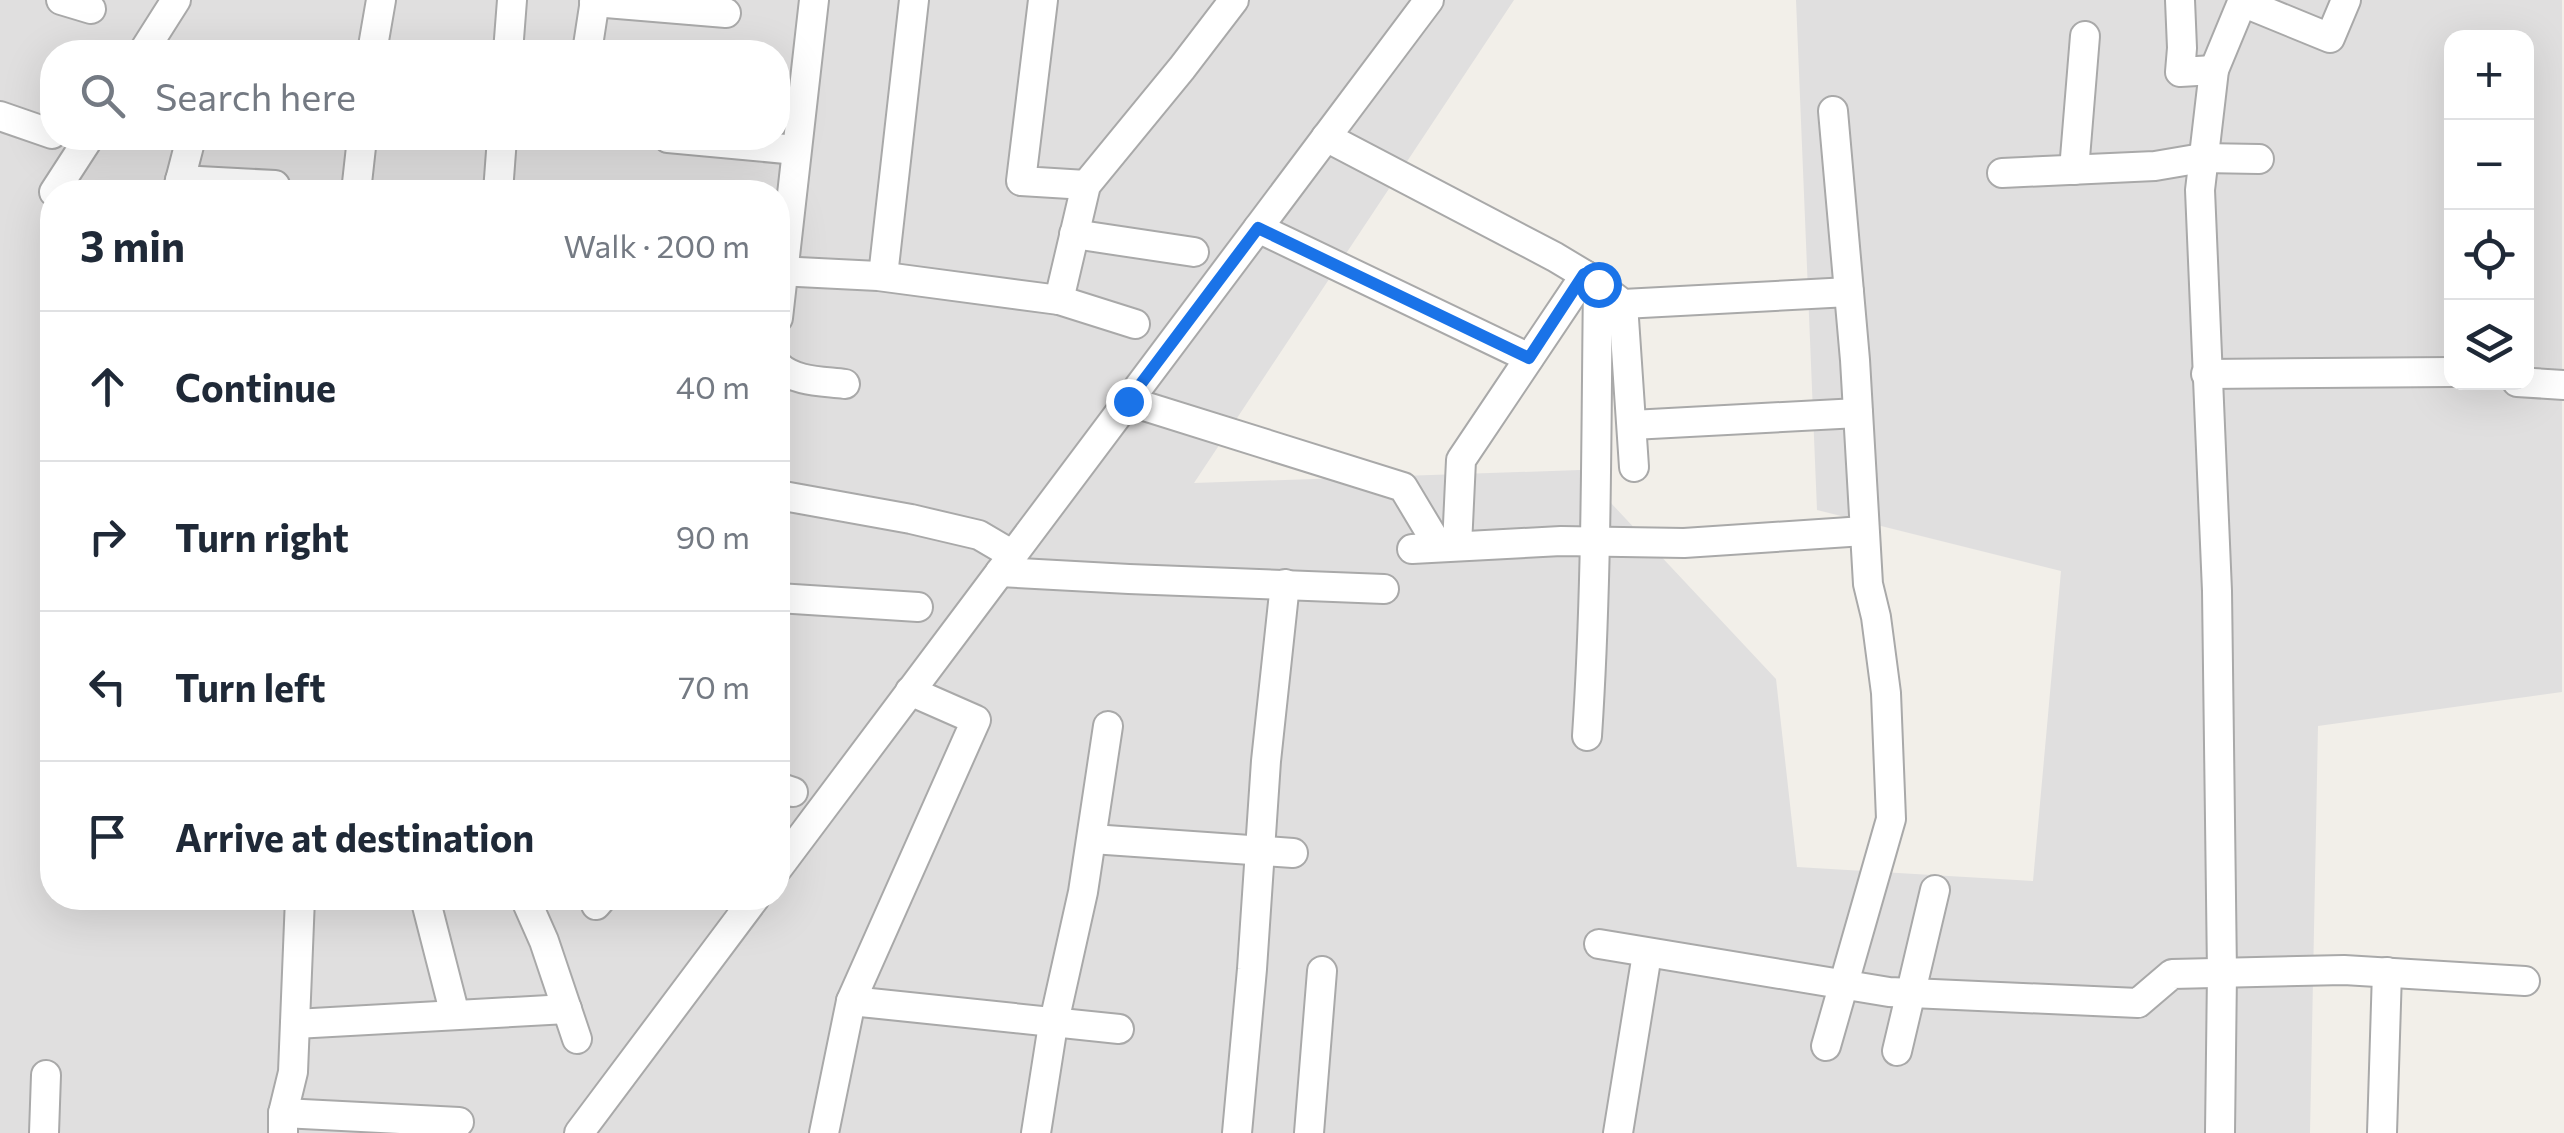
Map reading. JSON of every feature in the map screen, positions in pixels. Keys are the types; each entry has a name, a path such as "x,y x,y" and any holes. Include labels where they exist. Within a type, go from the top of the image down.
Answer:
{"street":[{"path":"61,0 91,10"},
{"path":"151,40 176,0"},
{"path":"374,40 381,0"},
{"path":"509,40 512,0"},
{"path":"790,195 814,0"},
{"path":"883,276 914,0"},
{"path":"1044,0 1021,181 1086,184"},
{"path":"1059,300 1086,184 1234,0"},
{"path":"790,852 1429,0"},
{"path":"2180,0 2180,72 2214,70"},
{"path":"2220,1133 2222,973 2216,591 2200,190 2202,158 2214,70 2243,1 2330,38 2346,0"},
{"path":"589,40 595,1 726,13"},
{"path":"2074,170 2085,36"},
{"path":"1826,1046 1891,819 1886,693 1868,584 1833,111"},
{"path":"0,116 40,130"},
{"path":"1326,137 1591,280 1624,304 1849,292"},
{"path":"790,149 796,150"},
{"path":"58,180 72,150"},
{"path":"180,180 187,150"},
{"path":"357,180 361,150"},
{"path":"499,180 501,150"},
{"path":"2002,172 2155,166 2202,158 2260,159"},
{"path":"1258,228 1529,358"},
{"path":"1074,234 1194,252"},
{"path":"790,271 883,276 1059,300 1136,324"},
{"path":"1436,548 1461,460 1529,358 1591,280"},
{"path":"1587,736 1595,541 1591,280"},
{"path":"1624,304 1634,468"},
{"path":"2206,374 2444,372"},
{"path":"790,375 845,384"},
{"path":"2534,383 2564,385"},
{"path":"1128,401 1403,487 1436,548"},
{"path":"1632,425 1858,414"},
{"path":"790,497 978,534 1006,563 1129,580 1384,588"},
{"path":"1436,548 1595,541 1684,543 1864,531"},
{"path":"1236,1133 1284,584"},
{"path":"790,599 918,607"},
{"path":"824,1133 851,1001 976,720 910,691"},
{"path":"1036,1133 1092,839 1108,726"},
{"path":"1092,839 1293,853"},
{"path":"1896,1051 1934,890"},
{"path":"300,910 293,1072 283,1123 459,1122"},
{"path":"429,910 455,1015"},
{"path":"531,910 578,1039"},
{"path":"579,1133 746,910"},
{"path":"1599,944 1889,992 2138,1003 2172,974 2344,970 2525,980"},
{"path":"1618,1133 1647,954"},
{"path":"1309,1133 1322,971"},
{"path":"2382,1133 2387,972"},
{"path":"851,1001 1119,1028"},
{"path":"295,1024 567,1008"},
{"path":"44,1133 46,1075"}],"shaded area":[{"path":"0,0 1514,0 1194,483 1580,470 1776,679 1797,867 2033,881 2061,571 1817,510 1796,0 2562,0 2562,692 2318,726 2310,1133 0,1133"}],"route":[{"path":"1128,401 1258,228 1529,358 1584,274 1598,284"}]}
